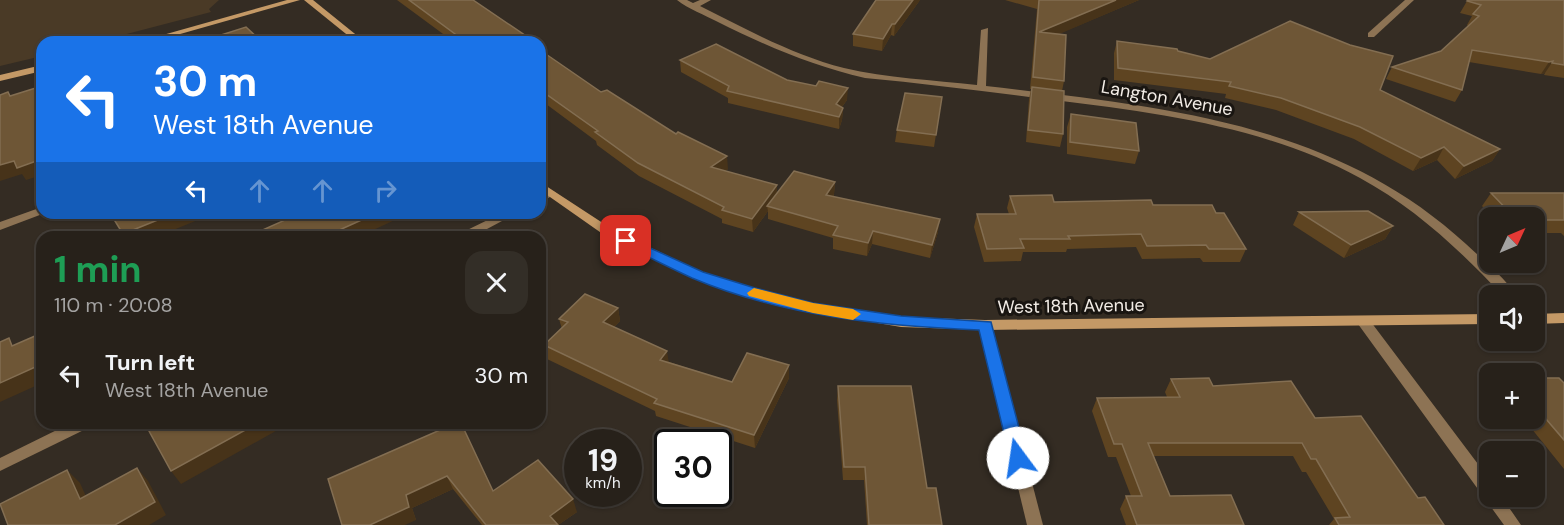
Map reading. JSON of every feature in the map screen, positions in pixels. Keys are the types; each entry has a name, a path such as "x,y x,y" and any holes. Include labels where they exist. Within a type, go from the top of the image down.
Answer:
{"street":[{"path":"164,36 296,0"},
{"path":"309,0 354,36"},
{"name":"Langton Avenue","path":"681,0 795,56 822,65 866,75 1178,113 1250,130 1282,141 1340,165 1402,199 1453,239 1500,285"},
{"path":"693,6 707,0"},
{"path":"1371,35 1410,0"},
{"path":"981,88 985,30"},
{"path":"0,78 36,69"},
{"name":"West 18th Avenue","path":"546,198 611,234 698,275 752,293 813,308 901,322 985,325 1479,319"},
{"path":"0,226 36,212"},
{"path":"474,231 500,219"},
{"path":"1545,319 1564,318"},
{"path":"1363,321 1479,479"},
{"path":"985,325 1035,525"},
{"path":"0,465 73,429"},
{"path":"1500,507 1513,525"}],"shaded area":[{"path":"0,0 219,0 209,9 211,12 119,36 36,36 36,57 0,66"}],"building":[{"path":"409,0 473,0 526,36 458,36"},
{"path":"876,0 913,0 895,24 892,24 883,39 853,34"},
{"path":"1039,0 1116,0 1039,32 1066,35 1064,81 1033,77"},
{"path":"1468,0 1564,0 1564,65 1552,63 1553,61 1472,50 1462,90 1392,67 1441,51 1479,16 1473,14 1481,5"},
{"path":"1290,21 1350,45 1393,56 1380,90 1500,149 1464,166 1444,147 1421,158 1360,127 1281,98 1229,86 1231,82 1118,68 1117,41 1177,49 1210,59"},
{"path":"246,27 256,36 218,36"},
{"path":"716,44 787,80 816,86 819,81 848,88 836,104 843,108 839,117 727,91 729,86 680,60"},
{"path":"546,54 601,92 607,90 676,134 678,132 727,156 711,167 777,185 752,219 722,210 724,207 638,163 595,132 598,131 546,94"},
{"path":"1032,87 1064,91 1063,134 1028,130"},
{"path":"36,88 36,161 17,168 14,161 0,165 0,95 8,92 10,96"},
{"path":"905,93 942,97 936,135 897,130"},
{"path":"1071,114 1136,123 1139,151 1070,142"},
{"path":"794,171 835,182 826,195 940,219 932,245 873,231 868,243 833,235 838,226 767,206"},
{"path":"1491,193 1564,193 1564,220 1545,220 1545,207 1504,207"},
{"path":"1052,195 1054,202 1151,200 1153,205 1212,205 1216,213 1224,213 1246,249 1209,249 1206,245 1147,246 1141,234 1068,236 1070,239 1020,239 1024,248 987,249 977,214 1016,214 1010,196"},
{"path":"1368,211 1393,226 1351,245 1299,212"},
{"path":"114,219 160,219 130,231 121,231"},
{"path":"287,219 364,219 337,231 260,231"},
{"path":"585,294 618,308 603,322 667,351 660,360 732,382 747,353 789,365 754,435 654,403 657,399 546,346 546,343 568,322 559,319"},
{"path":"36,336 36,367 0,383 0,342 9,338 12,346"},
{"path":"1209,378 1213,386 1291,381 1315,418 1361,416 1418,498 1425,497 1444,525 1339,525 1335,518 1350,517 1316,459 1311,459 1302,443 1148,443 1170,496 1231,495 1244,525 1137,525 1126,496 1142,496 1122,444 1114,444 1097,398 1180,397 1171,379"},
{"path":"1545,378 1559,378 1564,383 1564,440 1545,418"},
{"path":"838,386 911,386 927,488 936,488 942,525 869,525 865,467 844,467"},
{"path":"153,429 247,429 171,471 149,431"},
{"path":"442,429 464,429 493,491 538,460 564,489 564,506 550,516 558,525 486,525 447,476 406,495 409,507 370,525 342,525 328,479"},
{"path":"137,468 155,502 115,525 8,525 0,504 67,470 80,499"}],"slow traffic":[{"path":"754,293 813,308 853,314"}],"route":[{"path":"626,241 698,275 752,293 813,308 901,322 985,325 1018,458"}]}
